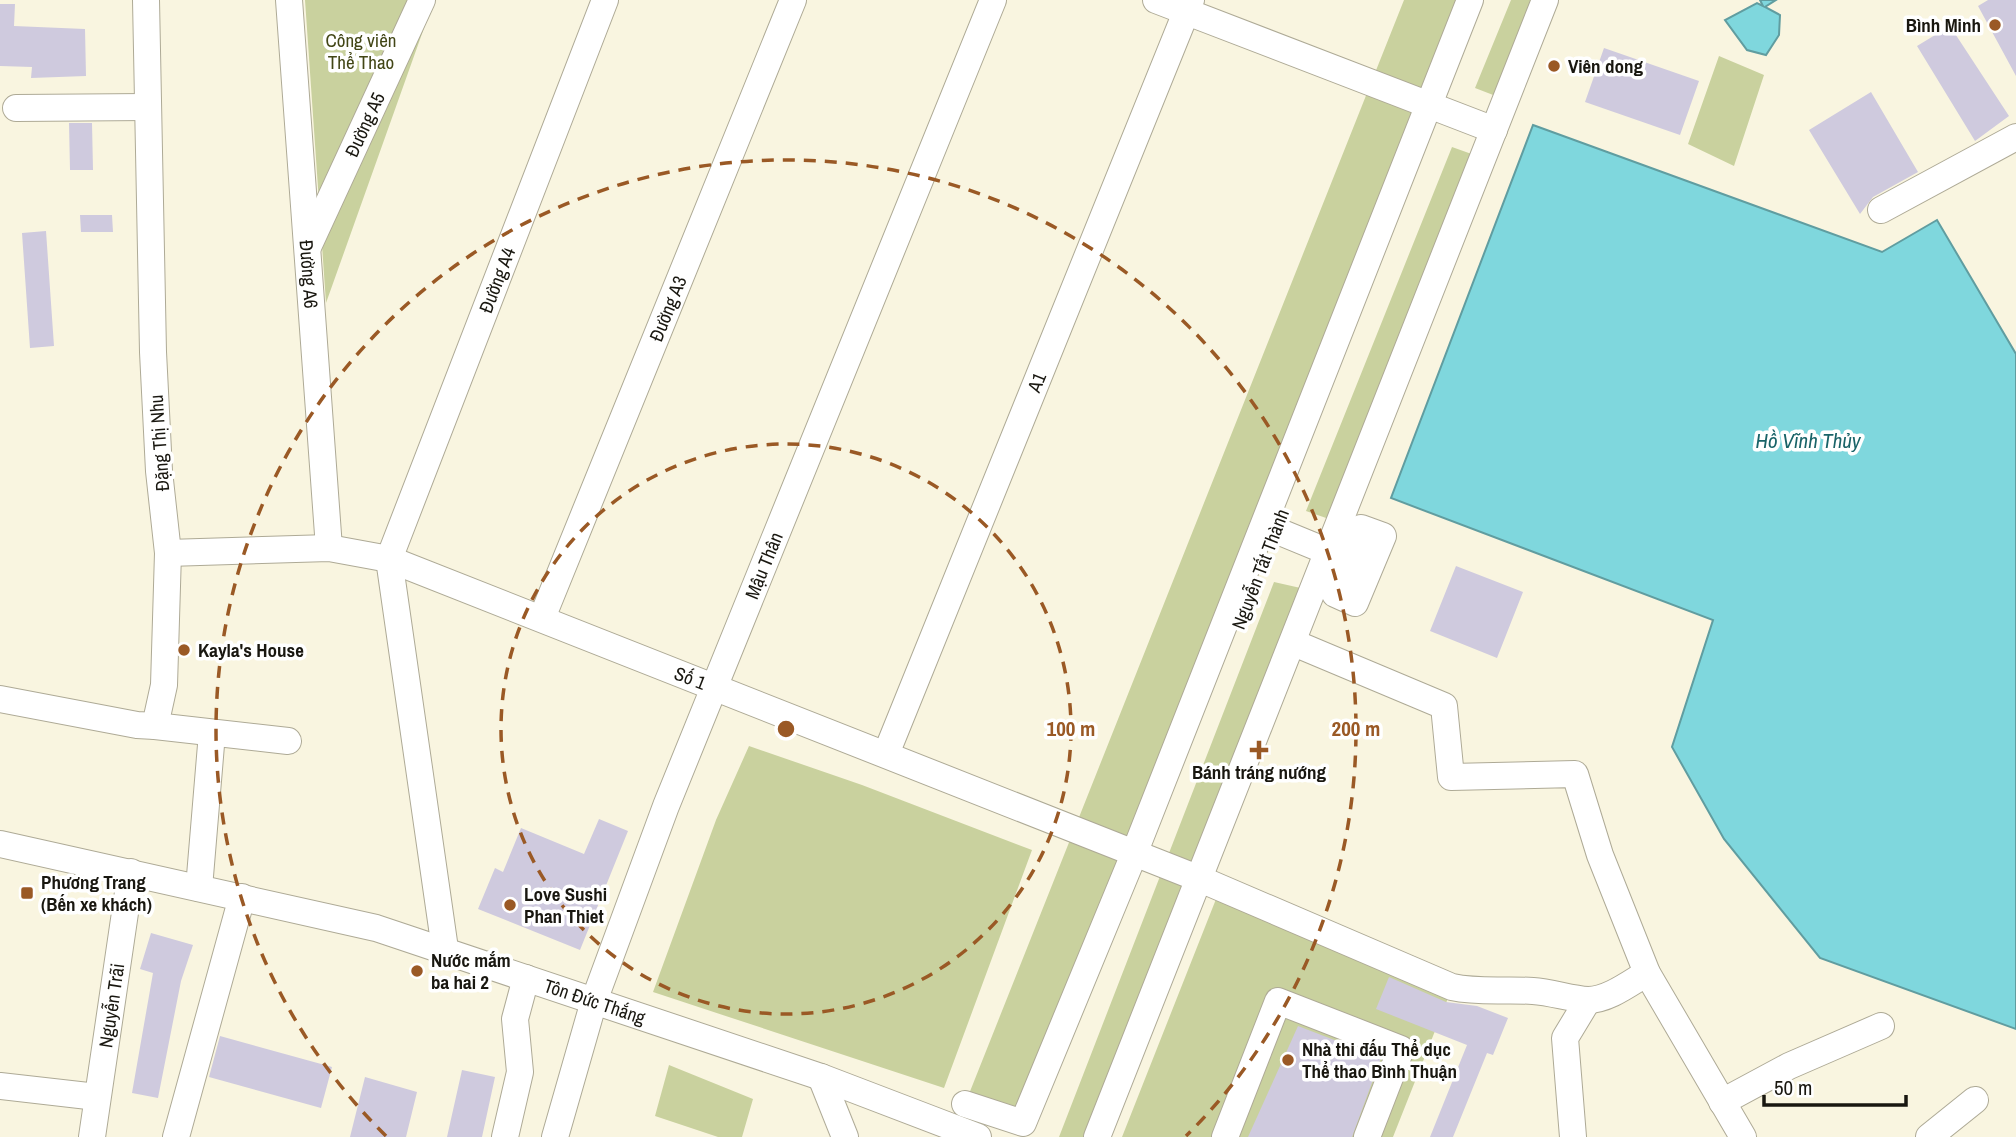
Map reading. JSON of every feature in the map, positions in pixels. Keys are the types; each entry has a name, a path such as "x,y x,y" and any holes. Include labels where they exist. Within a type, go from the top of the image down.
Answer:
{"street":[{"name":"Đặng Thị Nhu","path":"146,0 155,378 159,471 168,553 164,685 155,726"},
{"name":"Đường A6","path":"289,0 329,548"},
{"name":"Đường A5","path":"307,249 422,0"},
{"name":"Đường A4","path":"389,559 605,0"},
{"name":"Đường A3","path":"542,618 793,0"},
{"name":"Mậu Thân","path":"555,1137 594,1001 666,806 993,0"},
{"path":"1156,0 1189,6 1494,130"},
{"path":"965,1104 1023,1124 1142,856 1435,108 1470,0"},
{"name":"Nguyễn Tất Thành","path":"1034,1137 1142,856 1275,530 1435,108 1486,0"},
{"path":"1097,1137 1294,643 1339,556 1494,130 1545,0"},
{"name":"A1","path":"886,754 1189,6"},
{"path":"16,108 147,107"},
{"path":"1881,210 2016,136"},
{"path":"1275,530 1339,556"},
{"name":"Số 1","path":"168,553 329,548 389,559 1200,879 1452,987 1487,993 1553,993 1588,1000"},
{"path":"389,559 445,949"},
{"path":"1294,643 1444,706 1451,777 1575,774 1600,855 1647,974 1743,1137"},
{"path":"0,699 110,722 288,741"},
{"path":"199,888 212,733"},
{"name":"Tôn Đức Thắng","path":"0,844 376,928 821,1077 978,1137"},
{"name":"Nguyễn Trãi","path":"92,1137 131,872"},
{"path":"176,1137 242,897"},
{"path":"1573,1137 1565,1038 1588,1000 1606,996 1647,974"},
{"path":"505,1137 520,1072 514,1019 526,978"},
{"path":"1224,1137 1278,1000 1401,1049 1367,1137"},
{"path":"1722,1102 1789,1066 1881,1026"},
{"path":"821,1077 845,1137"},
{"path":"0,1086 97,1097"},
{"path":"1929,1137 1975,1100"}],"green space":[{"name":"Công viên Thể Thao","path":"305,0 434,0 326,303"},
{"path":"1404,0 1470,0 1023,1123 965,1104"},
{"path":"1511,0 1540,0 1501,98 1475,88"},
{"path":"1719,56 1764,75 1734,166 1688,144"},
{"path":"1452,147 1480,157 1329,519 1306,511"},
{"path":"1274,582 1305,589 1084,1137 1059,1137"},
{"path":"749,746 862,785 1032,850 944,1088 653,992 716,820"},
{"name":"Nhà thi đấu Thể dục Thể thao Bình Thuận","path":"1220,889 1454,983 1393,1137 1122,1137"},
{"path":"669,1065 753,1099 742,1137 718,1137 655,1116"}],"water":[{"path":"1760,0 1776,0 1765,7 1780,15 1779,35 1766,55 1747,50 1725,20 1757,3 1763,6"},
{"name":"Hồ Vĩnh Thủy","path":"1533,125 1882,252 1937,220 2016,354 2016,1029 1820,958 1724,839 1672,747 1713,620 1391,498"}],"building":[{"path":"1988,0 2016,0 2016,76 1978,6"},
{"path":"0,4 15,4 14,26 85,29 86,76 31,78 32,67 0,66"},
{"path":"1950,26 2009,116 1975,141 1917,46"},
{"path":"1604,48 1699,81 1680,135 1585,102"},
{"path":"1871,92 1918,172 1873,197 1860,214 1809,130"},
{"path":"69,123 92,123 93,170 70,170"},
{"path":"80,215 112,215 113,232 81,232"},
{"path":"46,231 54,346 30,348 22,233"},
{"path":"1456,566 1523,592 1497,658 1430,631"},
{"path":"599,819 628,831 580,950 478,909 495,868 503,872 521,828 584,854"},
{"path":"151,933 193,945 181,981 158,1098 132,1093 153,973 140,969"},
{"path":"1389,977 1446,1002 1477,1006 1508,1018 1493,1055 1487,1053 1453,1137 1430,1137 1467,1045 1376,1009"},
{"path":"1298,1026 1381,1058 1352,1137 1248,1137"},
{"path":"220,1036 332,1067 321,1108 209,1077"},
{"path":"462,1070 495,1077 482,1137 447,1137"},
{"path":"365,1077 417,1092 406,1137 350,1137"}],"place":[{"name":"Bình Minh","path":"1995,25"},
{"name":"Viên dong","path":"1554,66"},
{"name":"Kayla's House","path":"184,650"},
{"name":"Bánh tráng nướng","path":"1259,750"},
{"name":"Phương Trang (Bến xe khách)","path":"27,893"},
{"name":"Love Sushi Phan Thiet","path":"510,905"},
{"name":"Nước mắm ba hai 2","path":"417,971"},
{"name":"Nhà thi đấu Thể dục Thể thao Bình Thuận","path":"1288,1060"}]}
